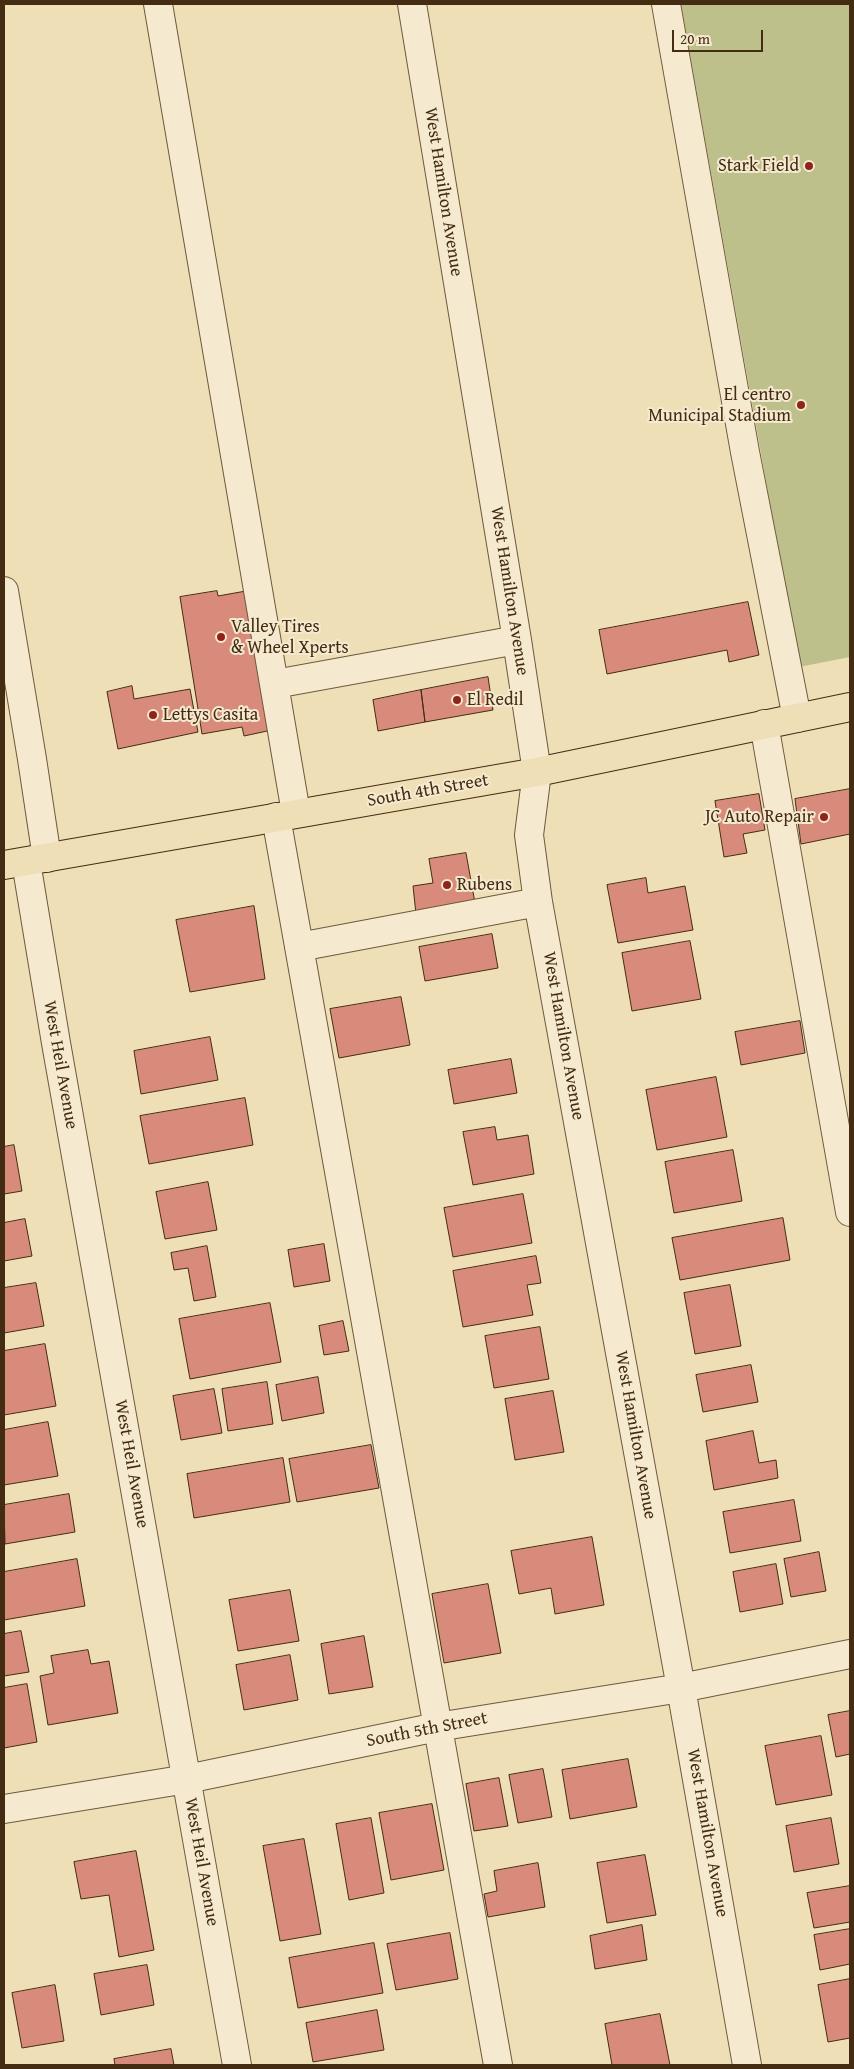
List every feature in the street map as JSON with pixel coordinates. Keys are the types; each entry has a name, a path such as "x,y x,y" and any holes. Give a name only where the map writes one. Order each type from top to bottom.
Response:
{"main road":[{"name":"South 4th Street","path":"26,862 537,772 850,707"}],"street":[{"path":"158,4 275,684 300,947 498,2065"},
{"name":"West Hamilton Avenue","path":"412,4 537,772 529,835 538,902 748,2065"},
{"path":"666,4 745,452 797,718"},
{"name":"West Heil Avenue","path":"4,591 32,759 26,862 56,1043 237,2065"},
{"path":"275,684 517,640"},
{"path":"764,724 850,1212"},
{"path":"300,947 538,902"},
{"name":"South 5th Street","path":"4,1809 187,1779 438,1727 681,1688 850,1654"}],"green space":[{"name":"El centro Municipal Stadium","path":"681,4 850,4 850,657 799,667"}],"building":[{"name":"Valley Tires & Wheel Xperts","path":"217,591 218,596 246,591 272,730 244,736 242,727 202,734 180,597"},
{"path":"748,602 759,655 729,662 727,650 607,674 599,630"},
{"name":"El Redil","path":"488,677 493,710 425,722 421,690"},
{"name":"Lettys Casita","path":"132,686 134,699 190,689 198,732 118,749 107,692"},
{"path":"421,690 425,722 378,731 373,700"},
{"name":"JC Auto Repair","path":"850,789 850,834 801,844 795,799"},
{"path":"759,794 765,830 743,834 747,853 724,857 715,801"},
{"name":"Rubens","path":"466,853 475,903 416,914 413,886 433,883 429,859"},
{"path":"646,878 648,893 685,886 693,930 618,943 607,885"},
{"path":"254,906 265,979 190,992 176,920"},
{"path":"492,934 498,968 425,981 419,947"},
{"path":"690,941 701,999 632,1011 622,953"},
{"path":"401,997 410,1045 339,1058 330,1009"},
{"path":"800,1021 805,1053 741,1065 735,1032"},
{"path":"210,1037 218,1080 141,1094 134,1051"},
{"path":"511,1059 517,1093 454,1104 448,1070"},
{"path":"716,1077 727,1137 657,1150 646,1090"},
{"path":"245,1098 253,1145 149,1164 140,1116"},
{"path":"495,1127 497,1140 528,1135 534,1174 473,1185 463,1132"},
{"path":"14,1145 22,1191 4,1194 4,1147"},
{"path":"733,1150 742,1201 674,1213 665,1162"},
{"path":"208,1182 217,1230 165,1239 156,1192"},
{"path":"523,1194 532,1243 453,1257 444,1208"},
{"path":"783,1218 790,1260 680,1280 672,1238"},
{"path":"25,1219 32,1256 4,1261 4,1223"},
{"path":"324,1244 330,1281 294,1287 288,1250"},
{"path":"207,1246 216,1297 194,1301 188,1268 174,1270 171,1253"},
{"path":"536,1256 541,1283 527,1285 533,1315 463,1327 453,1271"},
{"path":"36,1283 44,1326 4,1333 4,1288"},
{"path":"730,1285 741,1346 695,1354 684,1293"},
{"path":"270,1303 281,1362 190,1379 179,1319"},
{"path":"343,1321 349,1351 324,1355 319,1326"},
{"path":"540,1327 549,1379 494,1388 485,1336"},
{"path":"45,1344 56,1406 4,1415 4,1351"},
{"path":"751,1365 758,1402 703,1412 696,1375"},
{"path":"318,1377 324,1413 282,1421 276,1385"},
{"path":"267,1382 273,1424 228,1431 222,1389"},
{"path":"214,1389 222,1433 181,1440 173,1396"},
{"path":"553,1391 564,1452 515,1460 505,1399"},
{"path":"48,1422 58,1476 4,1485 4,1430"},
{"path":"753,1431 759,1463 776,1460 778,1478 714,1490 706,1441"},
{"path":"371,1445 379,1488 297,1502 289,1459"},
{"path":"283,1458 290,1502 194,1518 187,1474"},
{"path":"69,1494 75,1532 5,1544 4,1505"},
{"path":"794,1500 801,1541 730,1553 723,1512"},
{"path":"592,1537 604,1605 555,1614 551,1588 519,1594 511,1551"},
{"path":"819,1552 826,1591 791,1597 784,1559"},
{"path":"77,1559 85,1606 4,1620 4,1572"},
{"path":"776,1564 783,1604 740,1612 733,1572"},
{"path":"488,1584 501,1653 444,1663 432,1594"},
{"path":"290,1590 299,1641 238,1651 229,1600"},
{"path":"21,1631 29,1672 4,1676 4,1634"},
{"path":"364,1636 373,1687 329,1694 321,1644"},
{"path":"88,1650 91,1664 109,1661 118,1713 48,1725 40,1676 54,1673 51,1656"},
{"path":"290,1655 298,1700 244,1710 236,1665"},
{"path":"27,1684 37,1742 4,1748 4,1688"},
{"path":"850,1711 850,1754 836,1757 828,1715"},
{"path":"821,1736 832,1795 776,1805 765,1746"},
{"path":"628,1759 637,1807 570,1819 562,1770"},
{"path":"543,1769 552,1817 518,1823 509,1775"},
{"path":"499,1778 508,1826 474,1831 466,1784"},
{"path":"432,1804 444,1870 391,1880 379,1813"},
{"path":"371,1818 384,1893 349,1900 336,1824"},
{"path":"831,1818 839,1864 794,1872 786,1826"},
{"path":"304,1839 321,1934 280,1941 263,1846"},
{"path":"136,1851 154,1950 119,1957 109,1895 81,1899 74,1862"},
{"path":"645,1855 656,1915 607,1923 597,1863"},
{"path":"538,1863 545,1907 488,1917 484,1894 497,1891 494,1871"},
{"path":"850,1886 850,1922 814,1928 807,1893"},
{"path":"642,1925 647,1960 595,1969 590,1936"},
{"path":"850,1929 850,1964 820,1970 814,1935"},
{"path":"450,1933 458,1979 396,1990 387,1944"},
{"path":"374,1943 383,1993 298,2008 289,1958"},
{"path":"147,1965 154,2005 101,2015 94,1974"},
{"path":"850,1979 850,2038 828,2042 818,1985"},
{"path":"55,1985 64,2041 22,2048 12,1993"},
{"path":"377,2010 384,2050 313,2062 306,2023"},
{"path":"660,2014 670,2065 612,2065 605,2024"},
{"path":"171,2049 174,2065 115,2065 114,2059"}],"place":[{"name":"Stark Field","path":"809,166"},
{"name":"El centro Municipal Stadium","path":"801,405"},
{"name":"Valley Tires & Wheel Xperts","path":"221,637"},
{"name":"El Redil","path":"457,700"},
{"name":"Lettys Casita","path":"153,715"},
{"name":"JC Auto Repair","path":"824,817"},
{"name":"Rubens","path":"447,885"}]}
